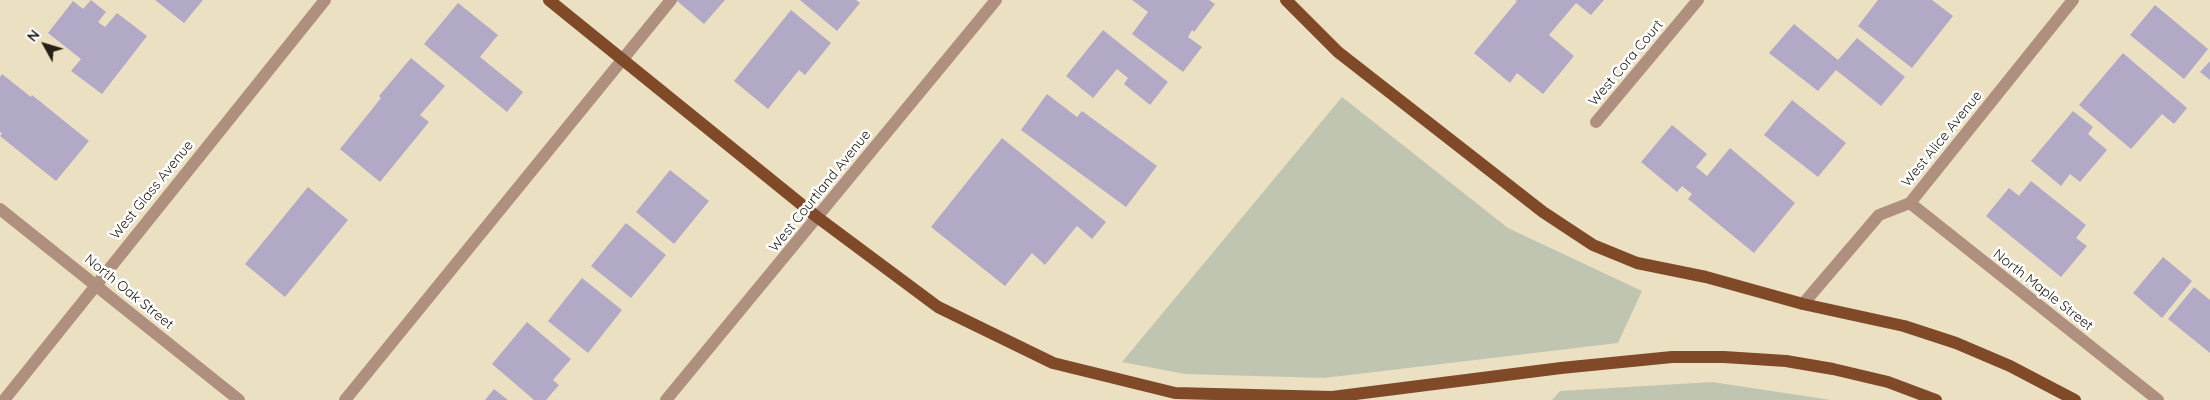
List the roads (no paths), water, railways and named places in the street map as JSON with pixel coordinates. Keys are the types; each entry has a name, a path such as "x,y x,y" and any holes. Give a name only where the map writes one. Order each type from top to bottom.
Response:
{"main road":[{"path":"550,0 817,217 938,307 1053,363 1175,393 1332,397 1561,368 1672,357 1724,357 1786,361 1833,369 1888,382 1936,400"},
{"path":"1286,0 1338,52 1543,212 1593,244 1637,263 1706,278 1803,304 1904,326 1956,343 2010,366 2075,400"}],"street":[{"name":"West Glass Avenue","path":"4,400 325,0"},
{"path":"345,400 672,0"},
{"name":"West Courtland Avenue","path":"666,400 996,0"},
{"name":"West Cora Court","path":"1596,122 1698,0"},
{"name":"West Alice Avenue","path":"1803,304 1880,214 1910,202 2073,0"},
{"name":"North Maple Street","path":"1910,202 2158,400"},
{"name":"North Oak Street","path":"0,209 239,400"}]}
